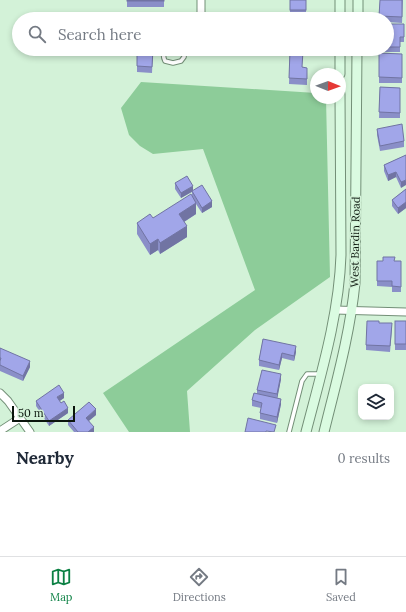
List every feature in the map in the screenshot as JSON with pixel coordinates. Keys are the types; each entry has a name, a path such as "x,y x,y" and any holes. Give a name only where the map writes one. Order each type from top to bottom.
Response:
{"main road":[{"path":"340,0 340,12"},
{"path":"358,0 358,12"},
{"path":"340,56 340,68"},
{"name":"West Bardin Road","path":"324,432 346,346 355,283 357,56"},
{"path":"340,62 357,62"},
{"name":"West Bardin Road","path":"306,432 331,333 340,282 340,104"}],"street":[{"path":"201,0 201,12"},
{"path":"335,310 406,312"},
{"path":"0,393 8,401 30,432"},
{"path":"0,431 20,418"}],"lane":[{"path":"164,56 165,61 173,63 181,61 184,56"},
{"path":"289,432 302,381 307,374 320,374"}],"green space":[{"path":"141,82 310,93 310,104 326,104 330,277 255,330 187,391 190,432 129,432 103,393 255,290 203,149 153,154 140,146 129,135 121,108"}],"building":[{"path":"164,0 164,1 127,1"},
{"path":"290,0 306,0 306,10 290,10"},
{"path":"380,0 402,0 402,17 394,17 394,12 379,12"},
{"path":"394,24 404,24 404,37 400,37 400,47 394,47"},
{"path":"394,54 402,54 402,78 379,77 379,56 394,56"},
{"path":"137,56 153,56 152,67 137,66"},
{"path":"290,56 303,56 302,67 307,68 307,79 289,78"},
{"path":"380,87 400,88 400,113 379,112"},
{"path":"402,124 404,141 380,146 377,129"},
{"path":"406,155 406,180 401,182 396,172 388,175 384,165"},
{"path":"187,176 193,186 181,193 175,183"},
{"path":"202,185 212,201 202,208 192,191"},
{"path":"406,189 406,202 398,208 392,200"},
{"path":"191,194 196,203 179,214 187,226 160,243 158,239 150,244 137,223 150,214 153,218"},
{"path":"383,257 395,257 394,261 401,261 401,287 392,286 392,281 377,281 377,261 383,261"},
{"path":"367,321 392,323 390,346 366,345"},
{"path":"395,321 406,321 406,344 395,344"},
{"path":"263,339 296,346 294,356 282,353 279,365 259,360"},
{"path":"0,348 30,361 23,376 0,365"},
{"path":"262,370 281,374 277,394 257,390"},
{"path":"59,385 64,393 57,397 61,403 64,401 68,408 49,421 36,401"},
{"path":"254,393 281,399 277,417 260,413 262,403 252,400"},
{"path":"89,402 96,409 86,418 94,427 88,432 78,432 68,420"},
{"path":"248,418 276,425 274,432 245,432"}]}
